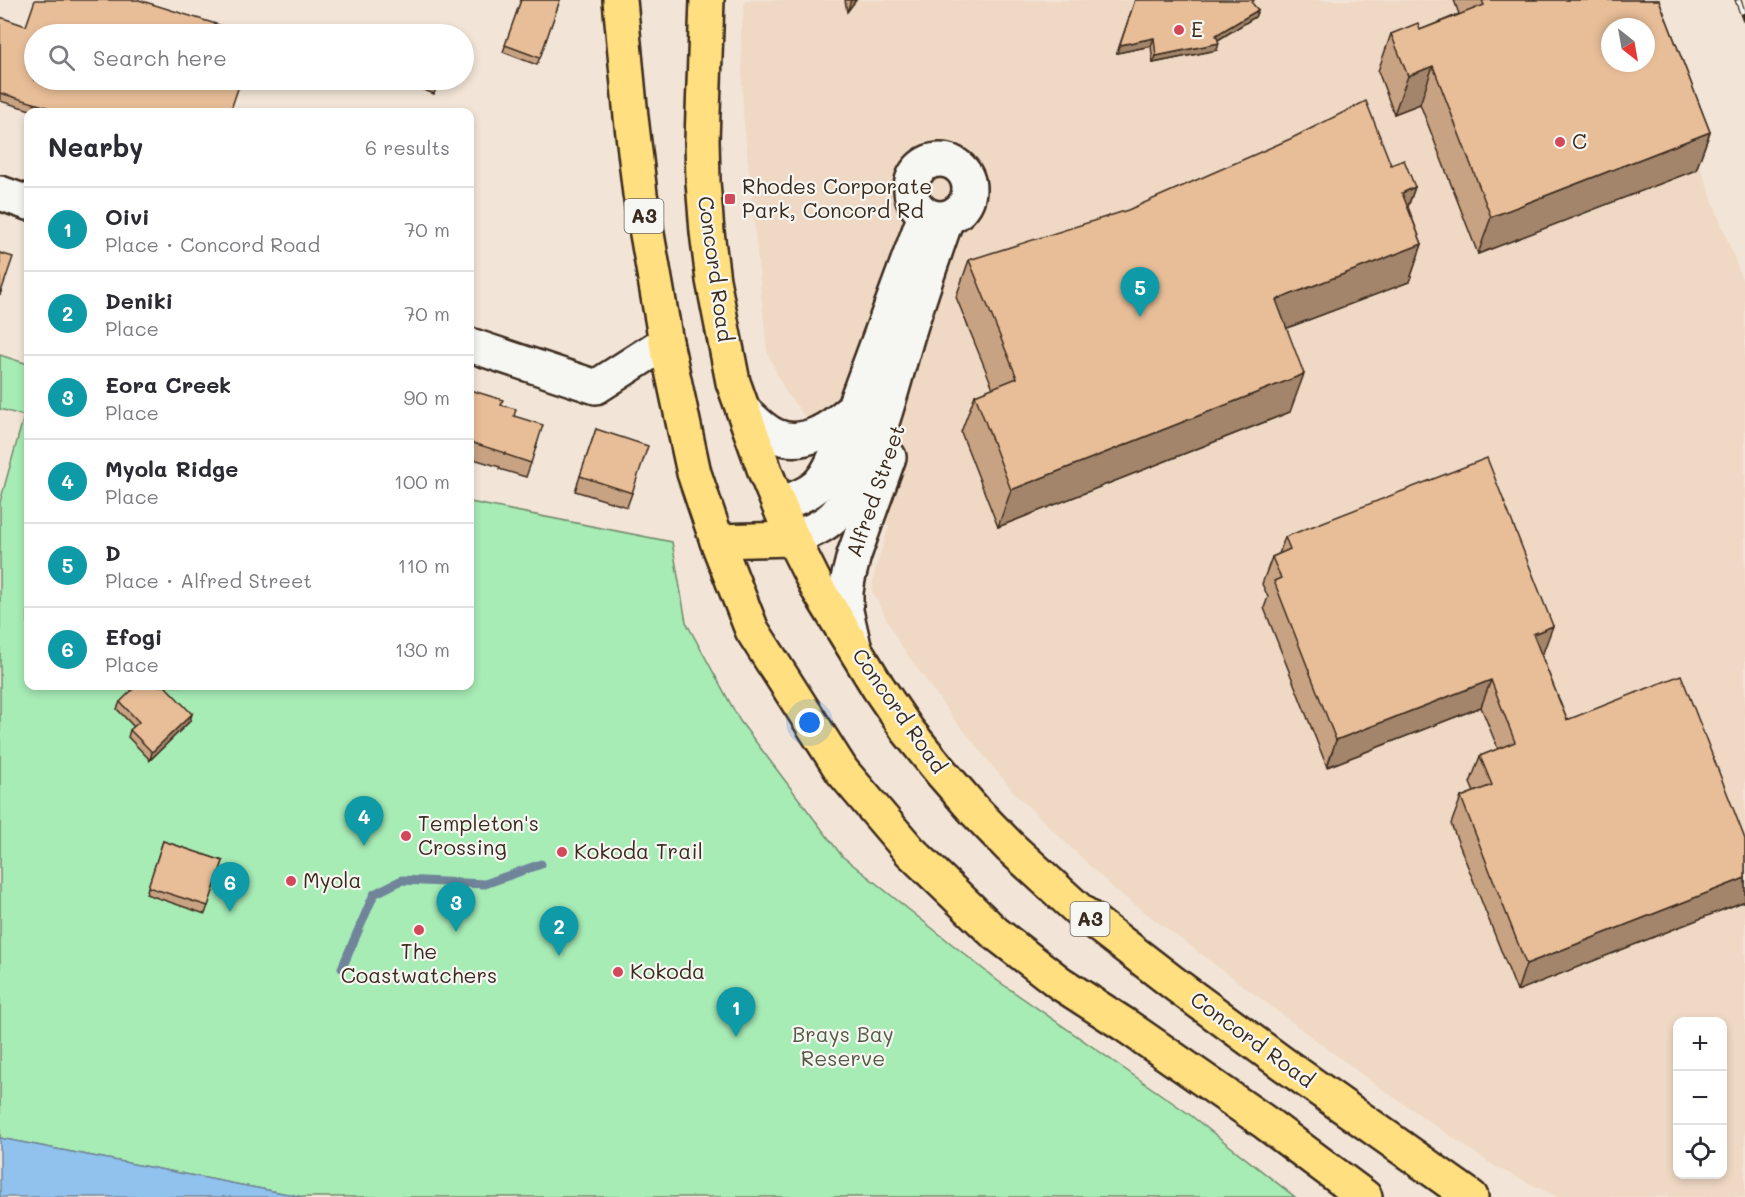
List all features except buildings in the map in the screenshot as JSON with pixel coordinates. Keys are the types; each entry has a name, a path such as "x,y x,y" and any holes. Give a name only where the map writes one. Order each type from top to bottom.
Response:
{"highway":[{"path":"621,0 629,89"},
{"name":"A3","path":"637,0 629,89 631,117 640,194 666,342 694,473 717,541 752,630 842,771 910,851 994,932 1052,977 1257,1117 1365,1197"},
{"name":"Concord Road","path":"707,0 702,140 707,232 713,280 733,382 793,539 818,589 856,652 908,730 941,772 1010,847 1080,911 1166,978 1282,1063 1471,1197"},
{"path":"717,541 779,505"},
{"path":"717,541 793,539"}],"street":[{"path":"0,193 24,201"},
{"name":"Alfred Street","path":"779,505 811,491 821,481 831,464 936,216 910,328 879,431 862,472 850,495 836,514 826,522 793,539"},
{"name":"Alfred Street","path":"856,652 846,611 846,592 854,555 901,422 910,328"},
{"path":"474,346 596,387 666,342"},
{"path":"743,410 760,426 785,439 809,437 823,432 852,410"}],"shaded area":[{"path":"745,0 1635,0 1618,18 1601,18 1601,72 1651,72 1690,139 1745,287 1745,1197 1557,1197 1494,1166 1372,1082 1115,890 1017,796 950,714 899,643 872,591 875,569 889,527 785,391 767,352 743,112 741,31"}],"green space":[{"path":"0,355 24,363 24,416 0,409"},
{"name":"Brays Bay Reserve","path":"24,416 24,690 474,690 474,503 672,542 686,622 740,721 842,856 998,981 1189,1114 1295,1197 303,1197 0,1138 0,502"}],"water":[{"path":"0,1138 303,1197 0,1197"}],"waterway":[{"path":"342,968 374,894 402,880 485,884 541,864"}],"railway":[{"path":"1738,0 1745,19"}],"place":[{"name":"E","path":"1179,30"},
{"name":"C","path":"1560,142"},
{"name":"Rhodes Corporate Park, Concord Rd","path":"730,199"},
{"name":"D","path":"1140,317"},
{"name":"Templeton's Crossing","path":"406,836"},
{"name":"Myola Ridge","path":"364,846"},
{"name":"Kokoda Trail","path":"562,852"},
{"name":"Myola","path":"291,881"},
{"name":"Efogi","path":"230,912"},
{"name":"The Coastwatchers","path":"419,930"},
{"name":"Eora Creek","path":"456,932"},
{"name":"Deniki","path":"559,956"},
{"name":"Kokoda","path":"618,972"},
{"name":"Oivi","path":"736,1037"}]}
